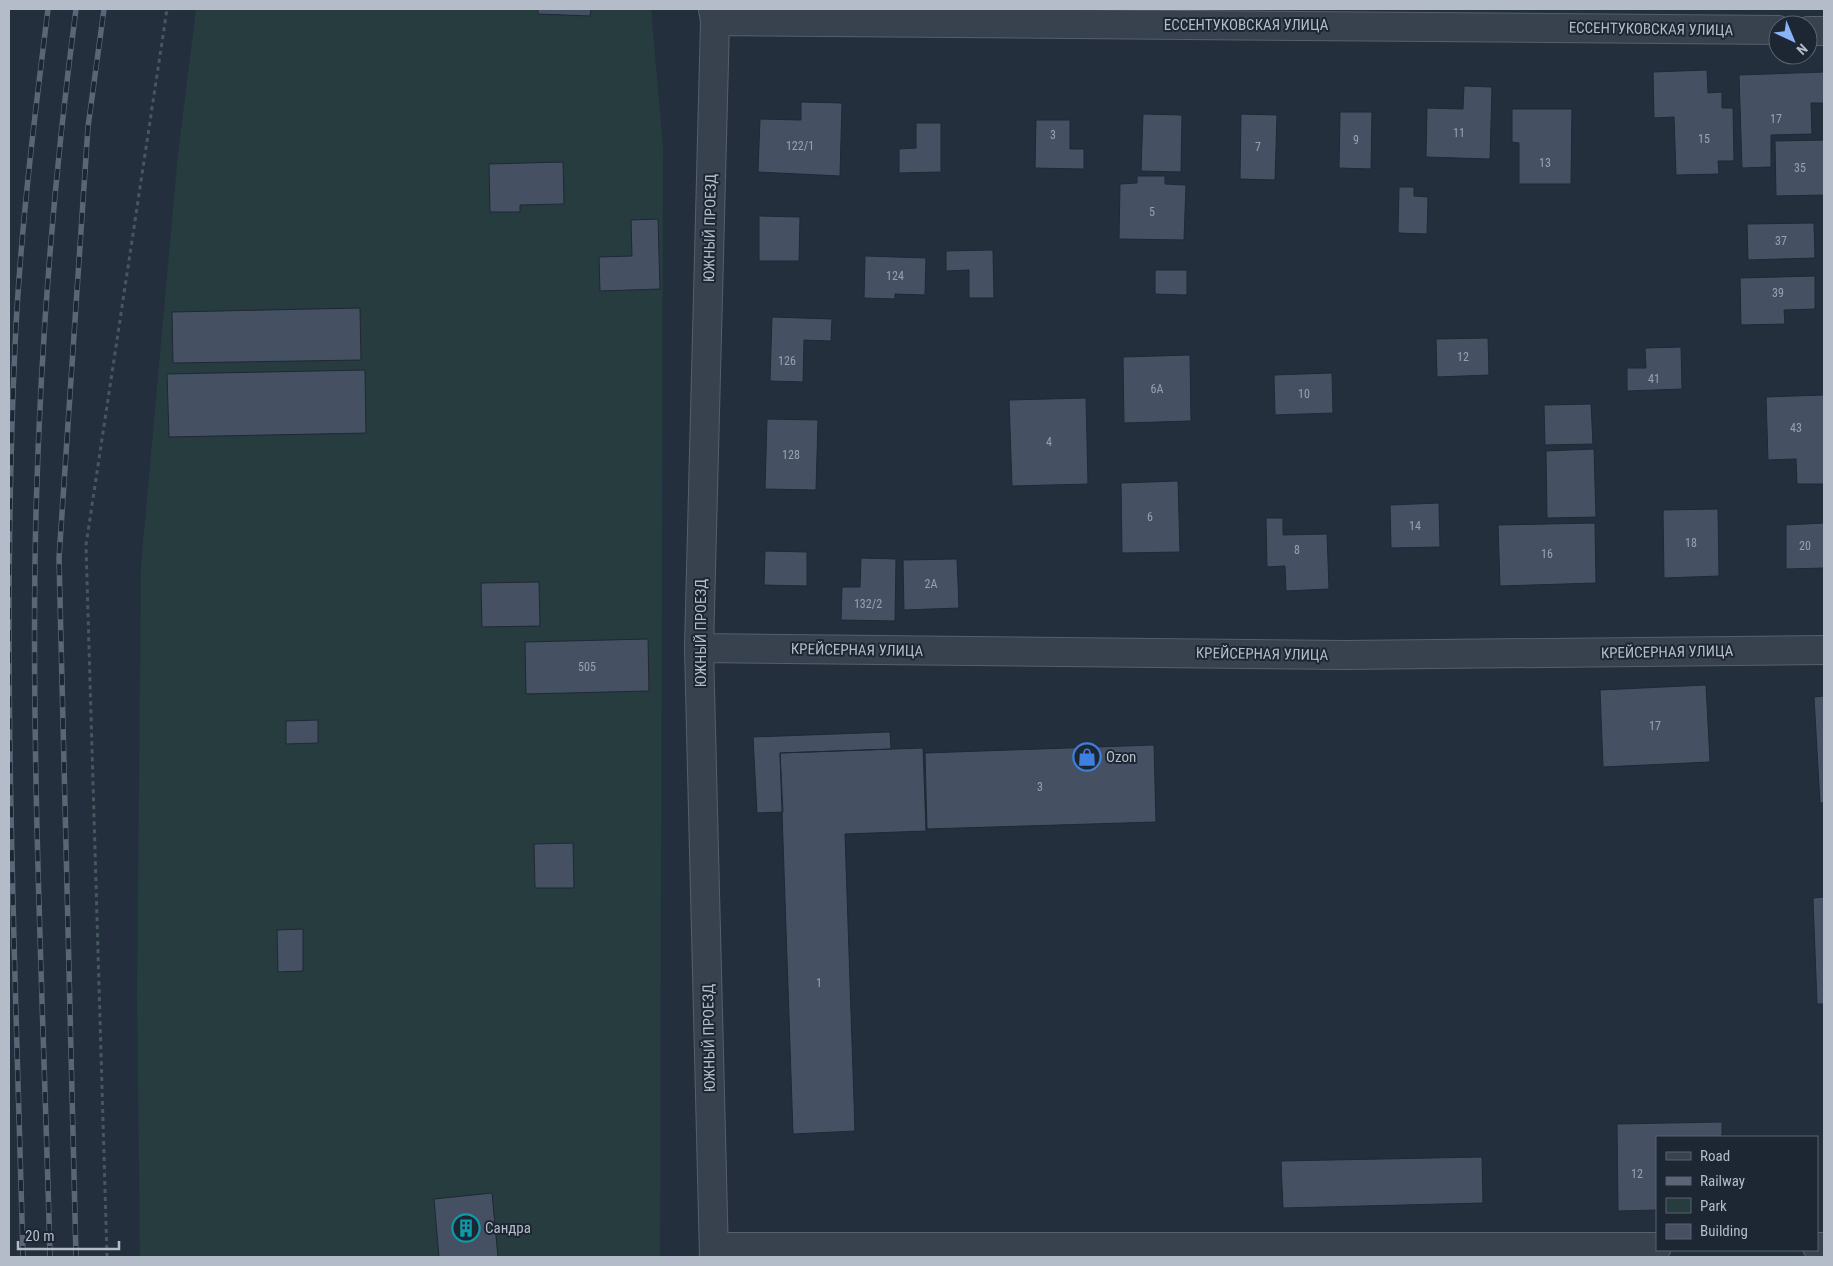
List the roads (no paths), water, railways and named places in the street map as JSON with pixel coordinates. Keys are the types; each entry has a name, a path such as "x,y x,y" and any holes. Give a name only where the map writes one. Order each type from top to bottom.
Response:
{"street":[{"name":"ЕССЕНТУКОВСКАЯ УЛИЦА","path":"714,15 1516,18 1768,30"},
{"name":"ЮЖНЫЙ ПРОЕЗД","path":"714,15 699,648 714,1252"},
{"name":"КРЕЙСЕРНАЯ УЛИЦА","path":"699,648 1345,655 1824,650"},
{"path":"714,1252 1656,1247"}],"railway":[{"path":"23,1257 13,916 9,688 11,460 20,262 48,9"},
{"path":"50,1257 35,734 35,560 39,422 53,215 76,9"},
{"path":"76,1257 59,558 88,127 104,9"}],"place":[{"name":"Ozon","path":"1087,757"},
{"name":"Сандра","path":"466,1228"}]}
